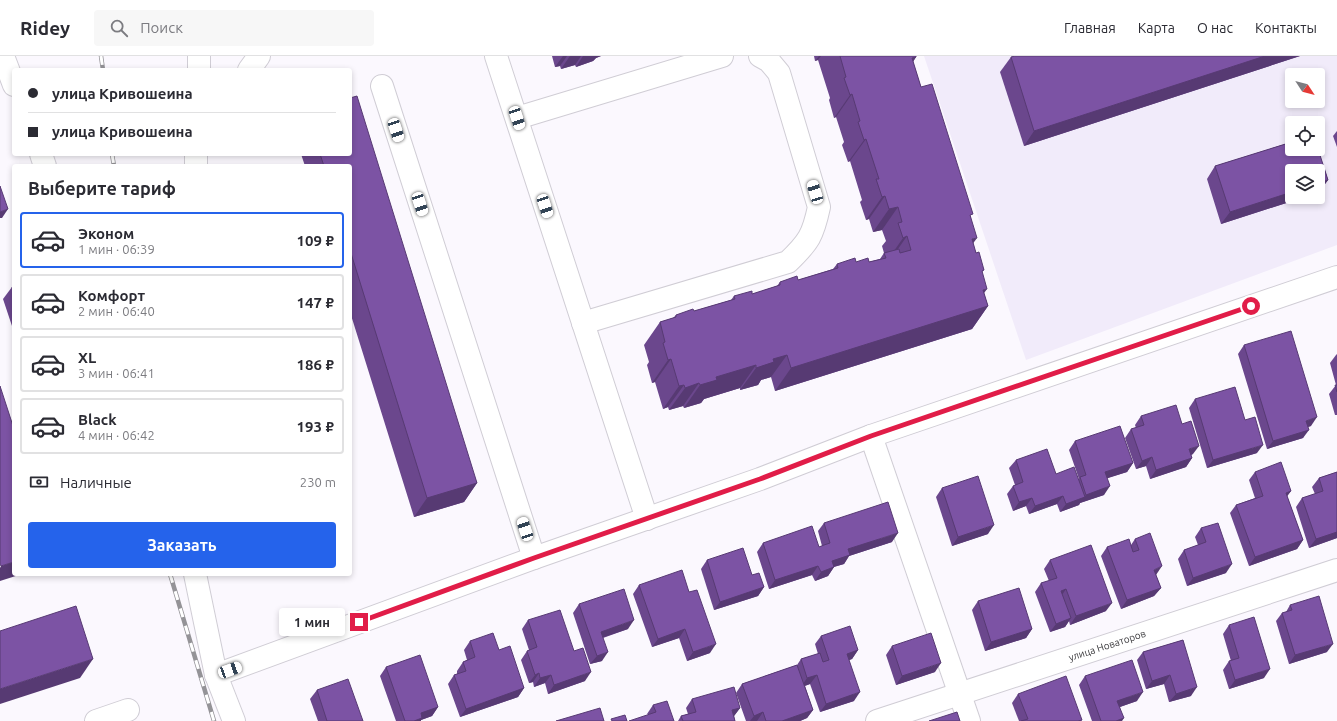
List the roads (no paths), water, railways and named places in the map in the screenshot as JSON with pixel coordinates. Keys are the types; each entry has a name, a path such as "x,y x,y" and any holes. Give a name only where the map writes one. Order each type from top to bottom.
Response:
{"street":[{"path":"3,56 12,80"},
{"path":"199,56 199,68"},
{"path":"251,68 260,56"},
{"path":"496,56 647,519"},
{"path":"517,118 722,56"},
{"path":"583,323 788,262 804,247 815,228 819,207 779,73 769,60 760,56"},
{"path":"382,86 534,558"},
{"path":"216,675 534,558 760,479 871,436 1337,277"},
{"path":"871,436 969,721"},
{"name":"улица Новаторов","path":"877,721 1337,570"},
{"path":"196,576 216,675 234,721"},
{"path":"96,721 128,710"}],"railway":[{"path":"101,56 103,68"},
{"path":"112,156 114,164"},
{"path":"171,576 214,721"}]}
